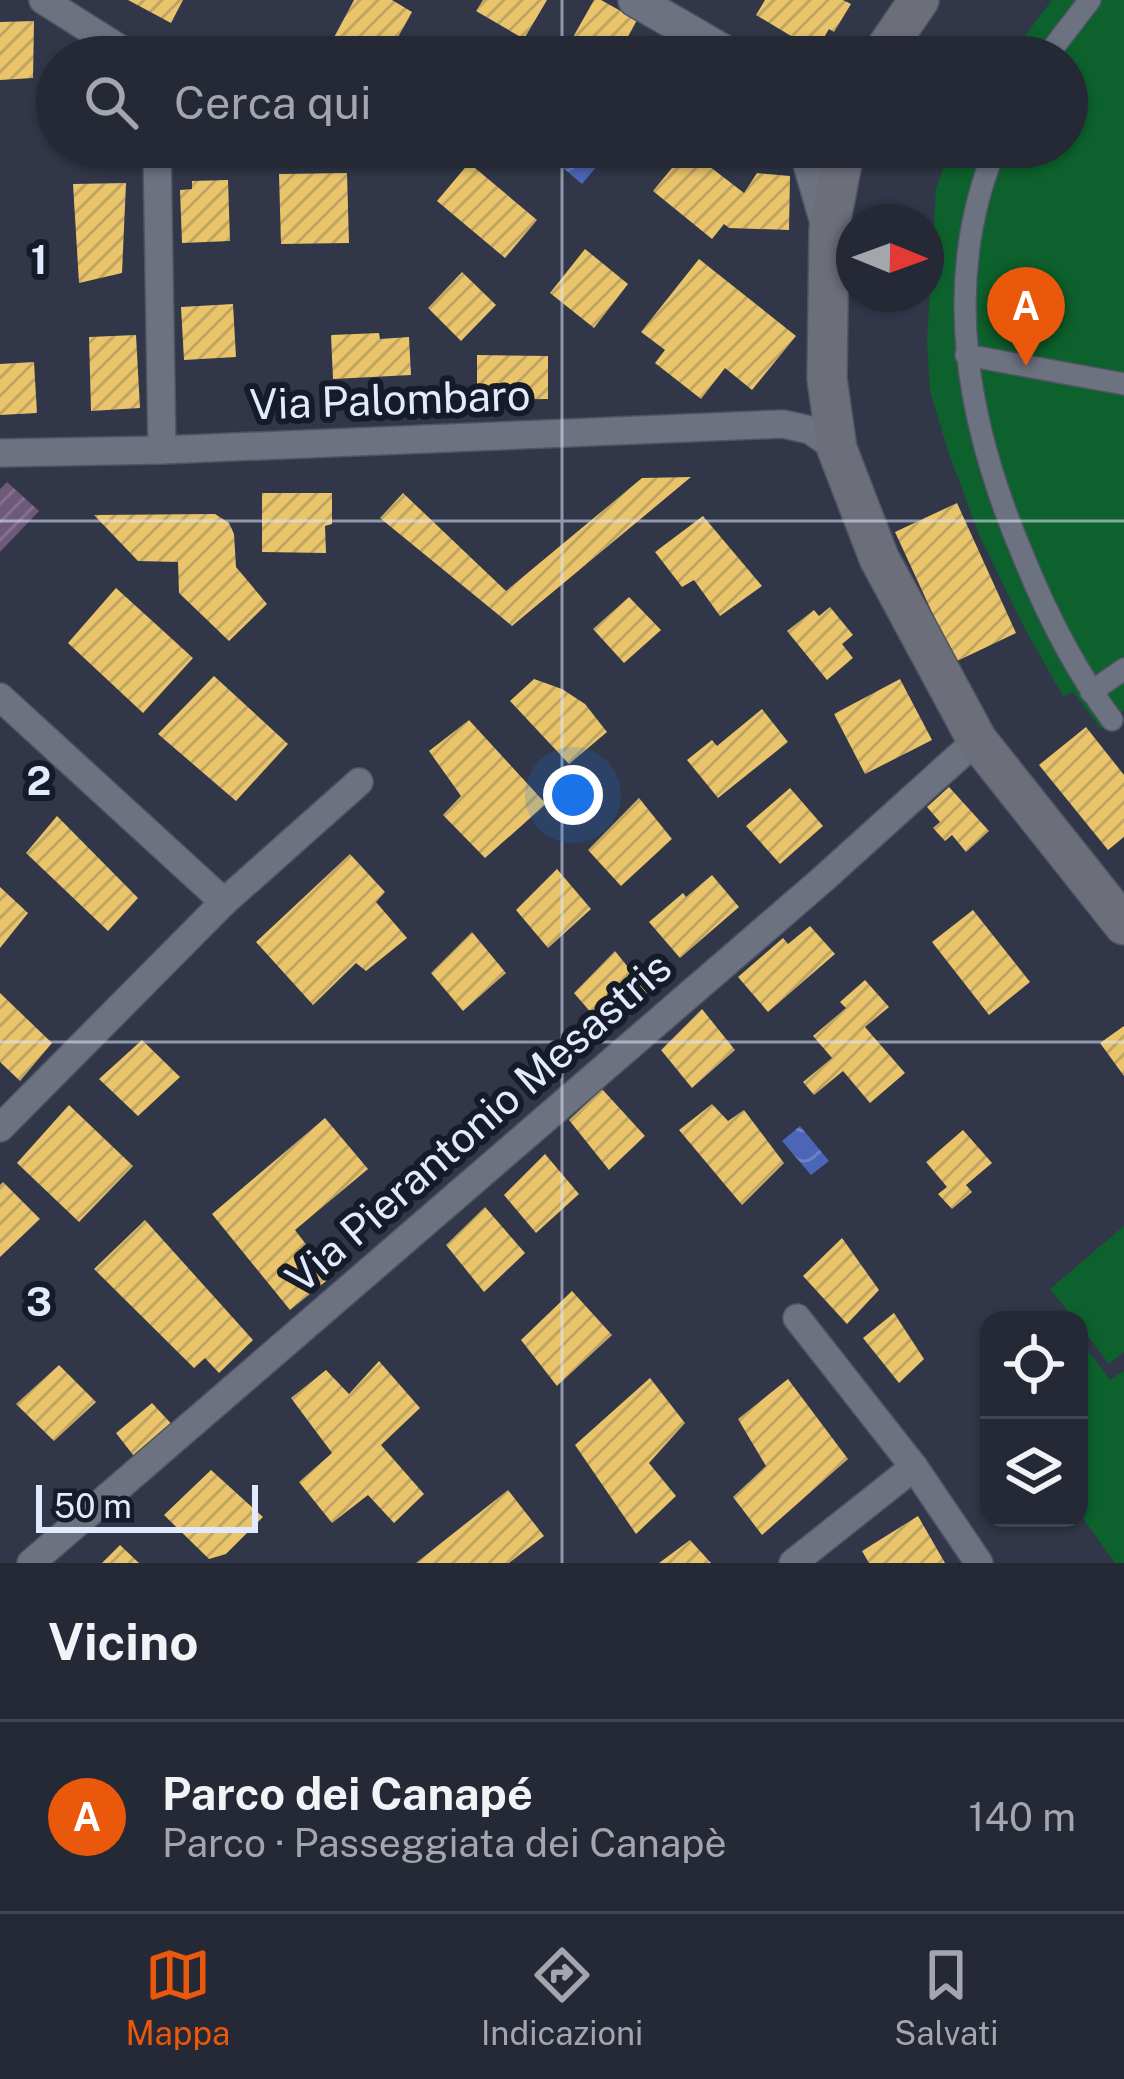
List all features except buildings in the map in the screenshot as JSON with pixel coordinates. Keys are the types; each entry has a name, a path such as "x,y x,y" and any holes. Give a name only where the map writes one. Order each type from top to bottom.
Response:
{"main road":[{"path":"891,36 908,3"},
{"path":"840,168 830,230 827,379 837,449 879,558 977,740 1124,925"}],"street":[{"path":"43,0 100,36"},
{"path":"635,0 697,36"},
{"path":"1062,36 1090,0"},
{"path":"157,168 161,450"},
{"path":"811,168 830,230"},
{"path":"988,168 969,238 965,300 966,355 976,418 1007,518 1041,599 1091,692 1112,720"},
{"path":"966,355 1124,384"},
{"path":"783,424 811,403 827,379"},
{"name":"Via Palombaro","path":"0,453 783,424 810,430 837,449"},
{"path":"1091,692 1124,669"},
{"path":"0,697 224,902"},
{"name":"Via Pierantonio Mesastris","path":"31,1563 805,896 977,740"},
{"path":"5,1114 224,902 359,782"},
{"path":"797,1318 914,1467 980,1563"},
{"path":"793,1563 914,1467"}],"green space":[{"path":"1052,0 1124,0 1124,710 1101,729 1073,692 1063,696 980,537 930,391 927,341 929,312 944,312 944,204 935,204 943,168 1088,168 1088,36 1025,36"},
{"path":"1124,1226 1124,1352 1109,1364 1088,1337 1088,1311 1068,1311 1050,1289"},
{"path":"1088,1351 1110,1380 1124,1371 1124,1563 1115,1563 1088,1525"}],"water":[{"path":"563,168 595,168 582,184"},
{"path":"800,1126 829,1161 811,1175 782,1141"}],"place":[{"name":"Parco dei Canapé","path":"1026,366"}]}
